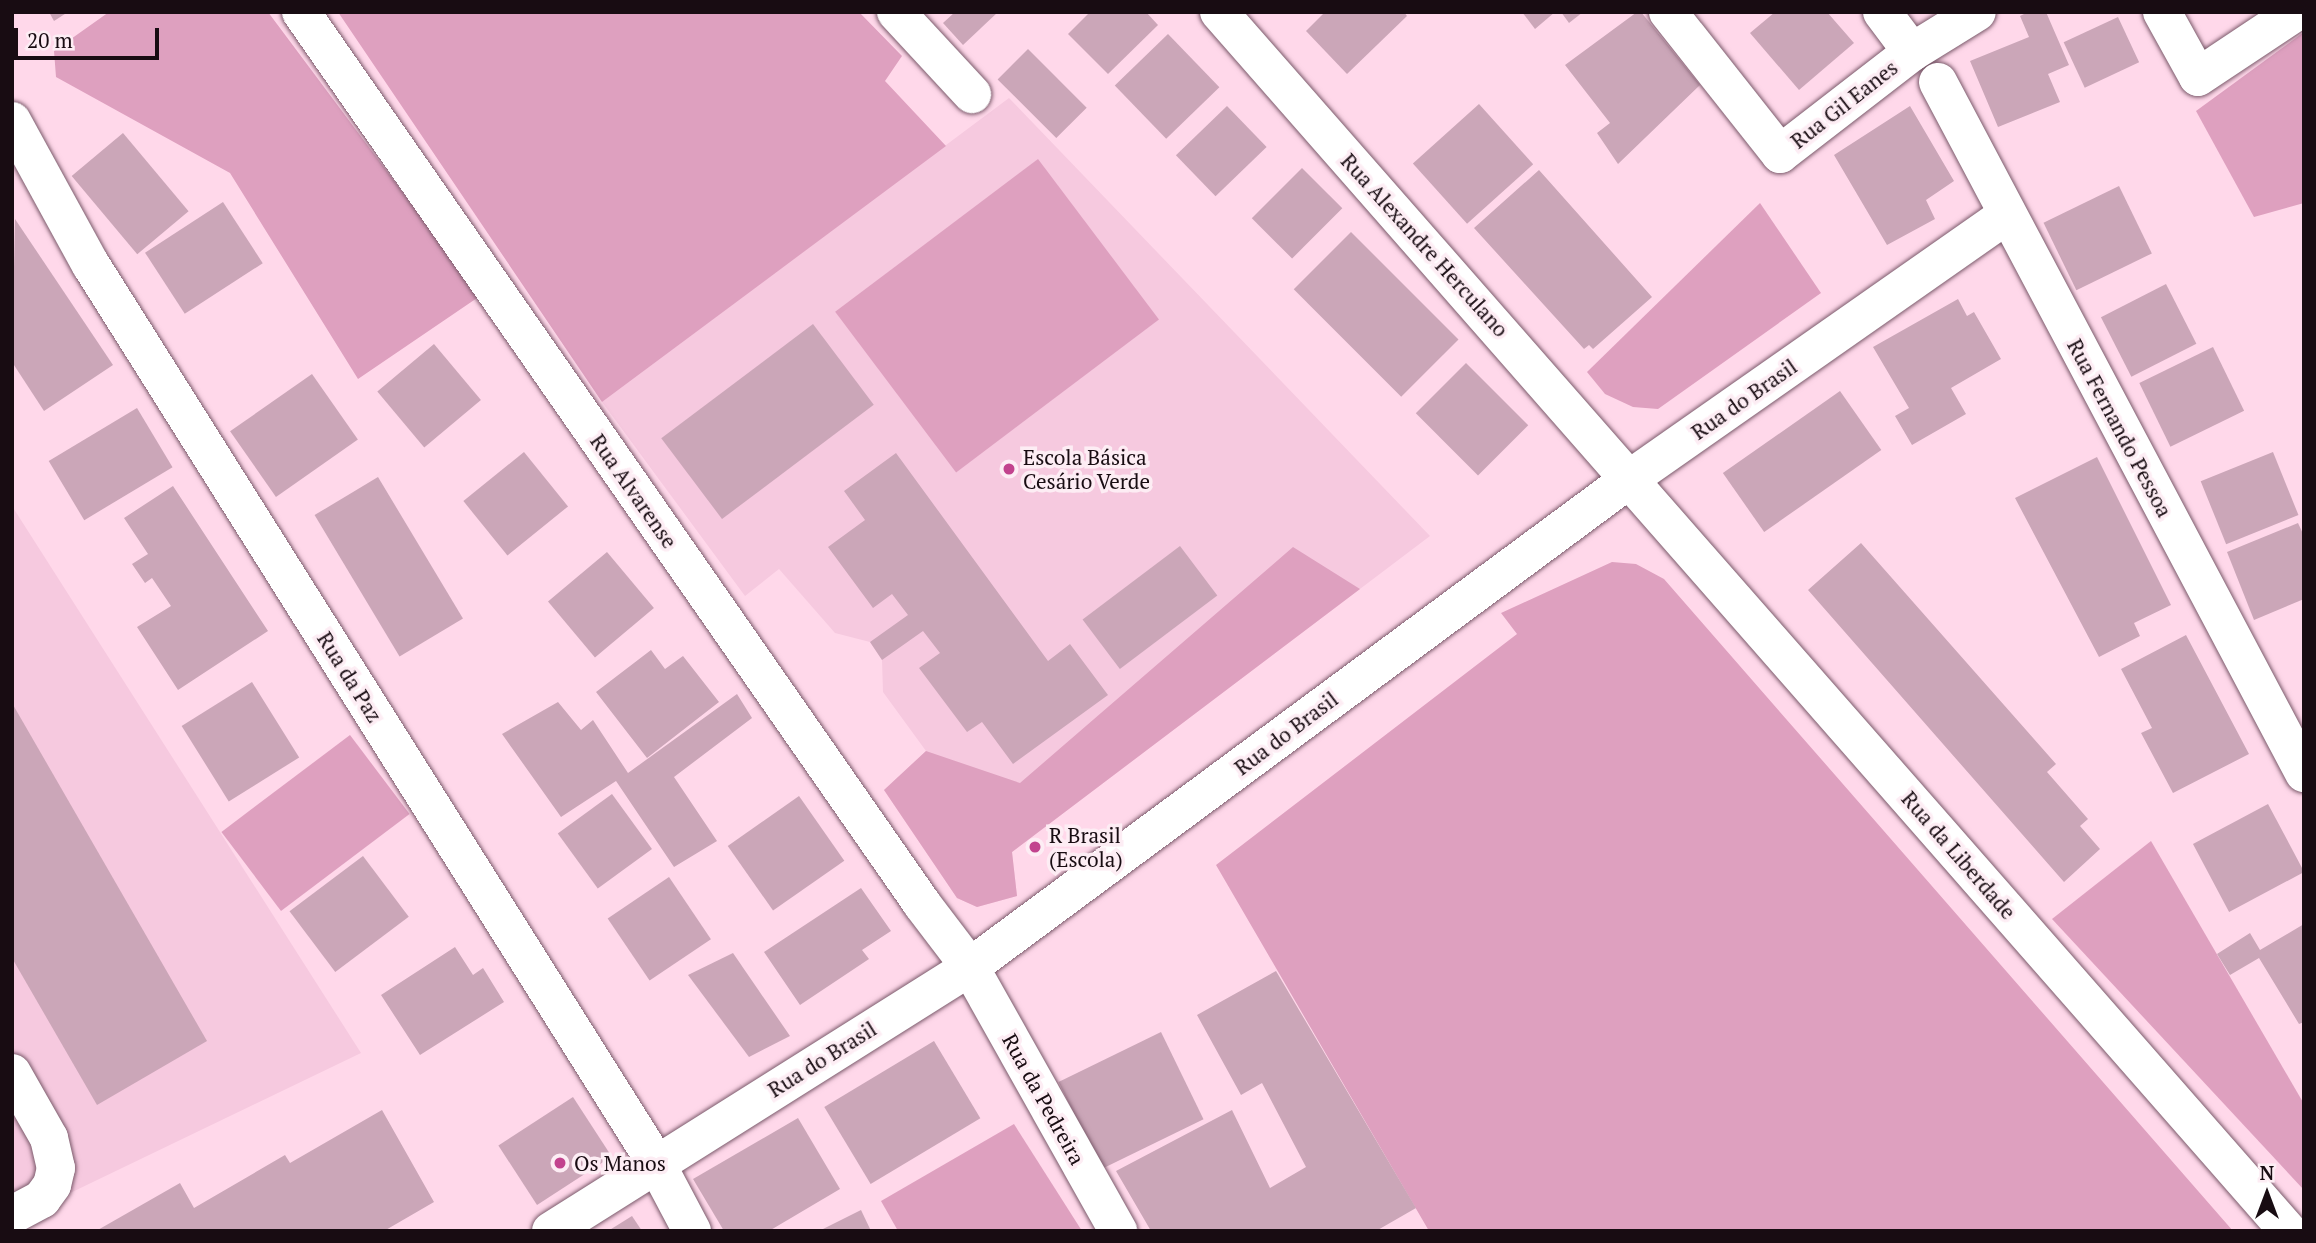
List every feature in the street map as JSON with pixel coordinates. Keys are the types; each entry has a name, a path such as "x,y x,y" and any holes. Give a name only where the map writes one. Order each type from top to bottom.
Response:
{"street":[{"name":"Rua Alvarense","path":"301,12 914,893 970,967"},
{"path":"896,12 972,94"},
{"name":"Rua Alexandre Herculano","path":"1219,12 1631,478"},
{"name":"Rua Gil Eanes","path":"1668,12 1780,154 1912,52 1882,12"},
{"path":"1912,52 1977,12"},
{"path":"2162,12 2198,77 2296,12"},
{"name":"Rua Fernando Pessoa","path":"1938,82 2304,773"},
{"name":"Rua da Paz","path":"12,121 91,265 656,1163 692,1231"},
{"name":"Rua do Brasil","path":"551,1231 970,967 1631,478 2007,215"},
{"name":"Rua da Liberdade","path":"1631,478 2288,1231"},
{"name":"Rua da Pedreira","path":"970,967 1118,1231"},
{"path":"12,1073 54,1152 52,1185 27,1219"}],"shaded area":[{"path":"109,12 268,12 480,296 358,379 230,173 56,77 54,51"},
{"path":"338,12 859,12 902,56 885,81 946,146 602,402"},
{"path":"2304,32 2304,203 2254,217 2196,111"},
{"name":"Escola Básica Cesário Verde","path":"1009,98 1430,536 1012,852 1017,896 977,907 957,898 884,790 926,751 883,692 882,660 870,642 835,633 779,569 745,596 602,402"},
{"path":"1038,159 1159,320 956,472 835,312"},
{"path":"1760,203 1821,293 1658,409 1633,407 1605,394 1587,372"},
{"path":"12,506 361,1053 12,1221"},
{"path":"1293,547 1360,589 1012,852 1017,896 977,907 957,898 884,790 926,751 1020,783"},
{"path":"1612,562 1636,564 1664,579 2233,1231 1429,1231 1216,865 1517,634 1501,613"},
{"path":"350,735 410,814 281,911 221,832"},
{"path":"2151,841 2304,1104 2304,1190 2052,919"},
{"path":"1014,1124 1082,1231 898,1231 881,1201"}],"building":[{"path":"49,12 68,12 54,21"},
{"path":"955,12 998,12 963,45 943,23"},
{"path":"1090,12 1146,12 1158,25 1108,74 1068,34"},
{"path":"1325,12 1404,12 1407,16 1347,74 1306,31"},
{"path":"1522,12 1555,12 1535,29"},
{"path":"1561,12 1583,12 1569,23"},
{"path":"1637,12 1641,12 1700,85 1618,164 1597,133 1610,123 1565,65"},
{"path":"1775,12 1827,12 1854,43 1799,90 1750,33"},
{"path":"2028,12 2046,12 2069,65 2048,74 2060,102 1998,127 1970,61 2029,37 2020,16"},
{"path":"2118,17 2139,62 2085,88 2064,42"},
{"path":"1168,34 1219,87 1166,139 1115,85"},
{"path":"1028,49 1087,108 1056,138 998,79"},
{"path":"1479,104 1533,164 1467,224 1413,164"},
{"path":"1227,106 1267,147 1216,196 1176,155"},
{"path":"1910,106 1954,181 1926,200 1935,219 1887,245 1834,155"},
{"path":"123,133 189,211 137,254 72,176"},
{"path":"1302,168 1342,208 1292,259 1252,218"},
{"path":"1539,170 1652,297 1593,349 1589,345 1584,349 1474,228"},
{"path":"2119,186 2152,253 2076,290 2044,223"},
{"path":"223,202 263,263 185,314 145,253"},
{"path":"15,219 113,365 44,411 12,362"},
{"path":"1351,232 1458,339 1401,397 1294,289"},
{"path":"2166,284 2196,344 2131,377 2101,317"},
{"path":"1958,299 1967,316 1974,312 2001,359 1951,388 1966,414 1912,445 1895,416 1909,408 1873,347"},
{"path":"813,324 874,405 722,519 661,438"},
{"path":"434,344 481,400 424,447 377,392"},
{"path":"2213,347 2244,411 2170,447 2139,383"},
{"path":"1466,363 1528,425 1478,475 1416,413"},
{"path":"312,374 358,440 276,497 230,431"},
{"path":"1840,391 1881,450 1764,532 1723,473"},
{"path":"137,408 173,467 84,520 49,461"},
{"path":"524,452 568,506 507,555 463,501"},
{"path":"2273,452 2298,515 2226,544 2201,481"},
{"path":"896,453 1048,661 1070,644 1108,695 1013,764 982,722 967,732 919,668 940,653 923,631 882,660 870,642 908,615 892,594 873,608 828,547 865,520 844,491"},
{"path":"2097,457 2171,605 2134,623 2140,636 2099,657 2015,498"},
{"path":"378,477 463,618 400,657 315,515"},
{"path":"173,486 268,631 178,690 137,627 171,606 152,578 145,583 132,564 148,554 124,518"},
{"path":"2298,523 2304,536 2304,599 2254,620 2227,552"},
{"path":"1861,543 2056,764 2047,772 2088,819 2080,826 2100,849 2064,882 1808,590"},
{"path":"1180,546 1217,596 1120,669 1083,619"},
{"path":"607,552 654,608 595,657 548,601"},
{"path":"2186,635 2249,754 2173,793 2141,733 2152,728 2121,669"},
{"path":"651,650 665,669 683,656 719,702 647,758 596,692"},
{"path":"252,682 299,757 229,801 182,726"},
{"path":"737,694 752,718 674,777 717,841 674,867 616,781 561,817 502,734 558,702 581,730 593,720 628,773"},
{"path":"12,703 207,1041 97,1105 12,958"},
{"path":"612,794 652,849 598,888 558,833"},
{"path":"799,796 844,861 773,911 728,846"},
{"path":"2268,804 2304,872 2229,912 2193,844"},
{"path":"363,856 409,917 335,972 290,911"},
{"path":"669,877 711,939 650,981 608,918"},
{"path":"861,888 891,931 862,950 869,959 800,1005 764,952"},
{"path":"2304,924 2304,1022 2299,1024 2259,958 2230,975 2217,954 2250,933 2260,950"},
{"path":"455,947 473,975 483,968 504,1002 420,1055 381,995"},
{"path":"733,953 790,1036 749,1057 688,975"},
{"path":"1276,971 1416,1208 1376,1231 1151,1231 1116,1171 1232,1110 1270,1188 1306,1167 1262,1083 1241,1095 1197,1015"},
{"path":"1161,1032 1204,1119 1101,1169 1059,1082"},
{"path":"934,1041 980,1118 871,1184 824,1107"},
{"path":"573,1097 612,1157 537,1205 498,1145"},
{"path":"382,1110 434,1202 384,1231 96,1231 180,1183 194,1208 285,1155 290,1163"},
{"path":"798,1118 840,1189 769,1231 724,1231 693,1179"},
{"path":"861,1210 871,1231 819,1231"},
{"path":"632,1216 642,1231 608,1231"}],"place":[{"name":"Escola Básica Cesário Verde","path":"1009,469"},
{"name":"R Brasil (Escola)","path":"1035,847"},
{"name":"Os Manos","path":"560,1163"}]}
